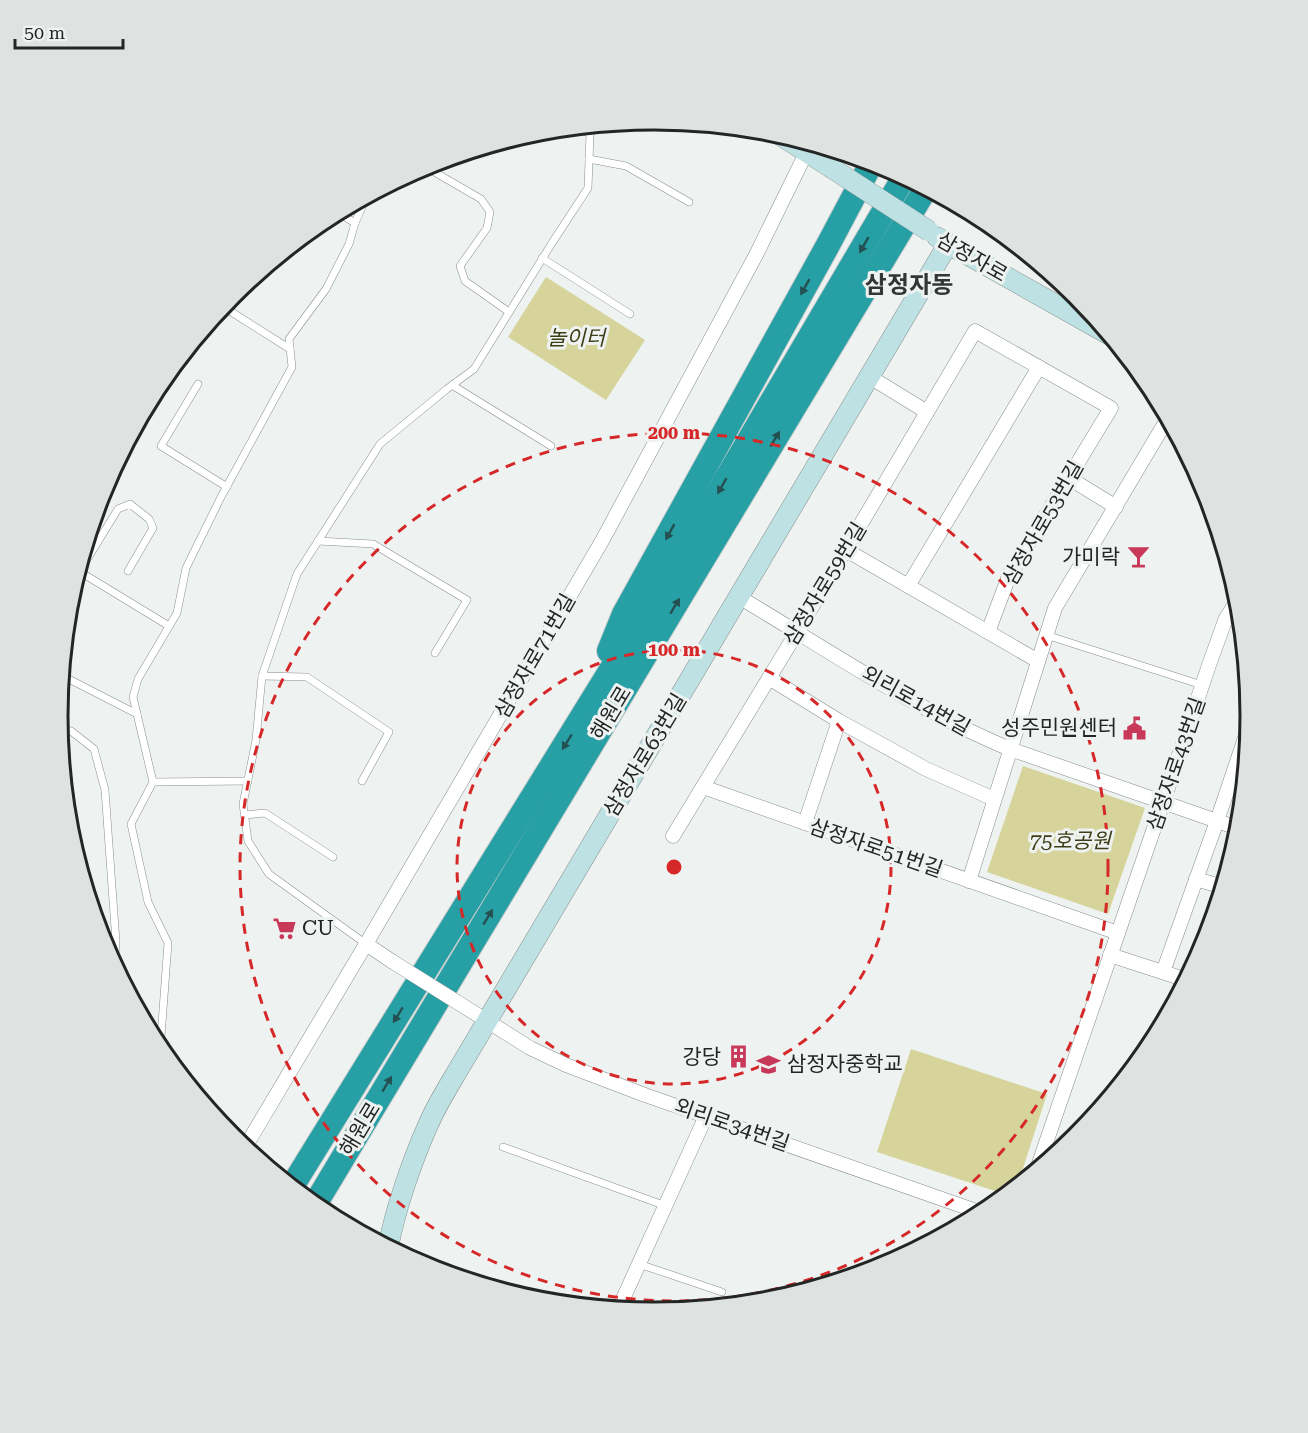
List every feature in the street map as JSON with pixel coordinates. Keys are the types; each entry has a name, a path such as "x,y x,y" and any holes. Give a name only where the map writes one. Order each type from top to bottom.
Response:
{"highway":[{"path":"585,713 624,614 867,171"},
{"name":"해원로","path":"295,1181 672,571 900,184"},
{"name":"해원로","path":"319,1198 922,195"}],"street":[{"name":"삼정자로71번길","path":"249,1140 603,541 756,255 806,150"},
{"name":"삼정자로","path":"814,152 830,166 948,244 1088,323"},
{"name":"삼정자로63번길","path":"389,1240 406,1184 428,1124 948,244"},
{"name":"삼정자로53번길","path":"975,331 1111,408 1009,576 988,632"},
{"name":"삼정자로59번길","path":"673,836 975,331"},
{"path":"908,586 1039,367"},
{"path":"870,377 927,412"},
{"name":"삼정자로51번길","path":"703,787 969,880 1055,608 1163,426"},
{"path":"1069,478 1116,507"},
{"path":"846,550 1038,661"},
{"name":"외리로14번길","path":"739,597 925,709 975,735 1230,825"},
{"name":"삼정자로43번길","path":"1041,1157 1202,685 1226,618 1231,615"},
{"path":"769,678 838,721 926,769 994,799"},
{"path":"805,823 838,721"},
{"path":"1163,972 1239,755"},
{"path":"1196,879 1216,885"},
{"path":"969,880 1118,933"},
{"name":"외리로34번길","path":"366,944 530,1048 566,1065 971,1209"},
{"path":"1110,955 1179,977"},
{"path":"622,1302 706,1116"}],"lane":[{"path":"366,944 269,874 248,841 243,804 256,740 262,676 297,574 380,444 474,369 588,188 590,134"},
{"path":"589,159 626,166 689,202"},
{"path":"436,173 481,199 490,212 487,228 460,266 465,280 509,312"},
{"path":"161,1034 168,943 148,902 131,824 153,782 133,697 138,679 177,613 186,568 292,367 289,339 326,289 349,244 361,209"},
{"path":"346,218 355,223"},
{"path":"542,258 630,314"},
{"path":"230,311 290,349"},
{"path":"198,384 161,446 227,487"},
{"path":"452,385 551,446"},
{"path":"91,551 118,509 130,504 149,519 153,528 128,571"},
{"path":"318,541 373,544 467,600 435,653"},
{"path":"85,575 169,626"},
{"path":"1046,635 1202,685"},
{"path":"262,676 307,677 389,732 362,781"},
{"path":"69,679 137,714"},
{"path":"68,730 94,749 105,790 115,949"},
{"path":"153,782 248,781"},
{"path":"245,815 265,813 333,857"},
{"path":"503,1147 666,1206"},
{"path":"639,1264 722,1292"}],"green space":[{"name":"놀이터","path":"546,277 645,340 606,400 508,337"},
{"name":"75호공원","path":"1023,766 1145,808 1108,914 987,872"},
{"path":"911,1049 1047,1094 1021,1173 997,1192 877,1152"}],"place":[{"name":"가미락","path":"1138,557"},
{"name":"성주민원센터","path":"1135,728"},
{"name":"CU","path":"284,928"},
{"name":"강당","path":"739,1057"},
{"name":"삼정자중학교","path":"769,1064"}],"district":[{"name":"삼정자동","path":"909,285"}]}
